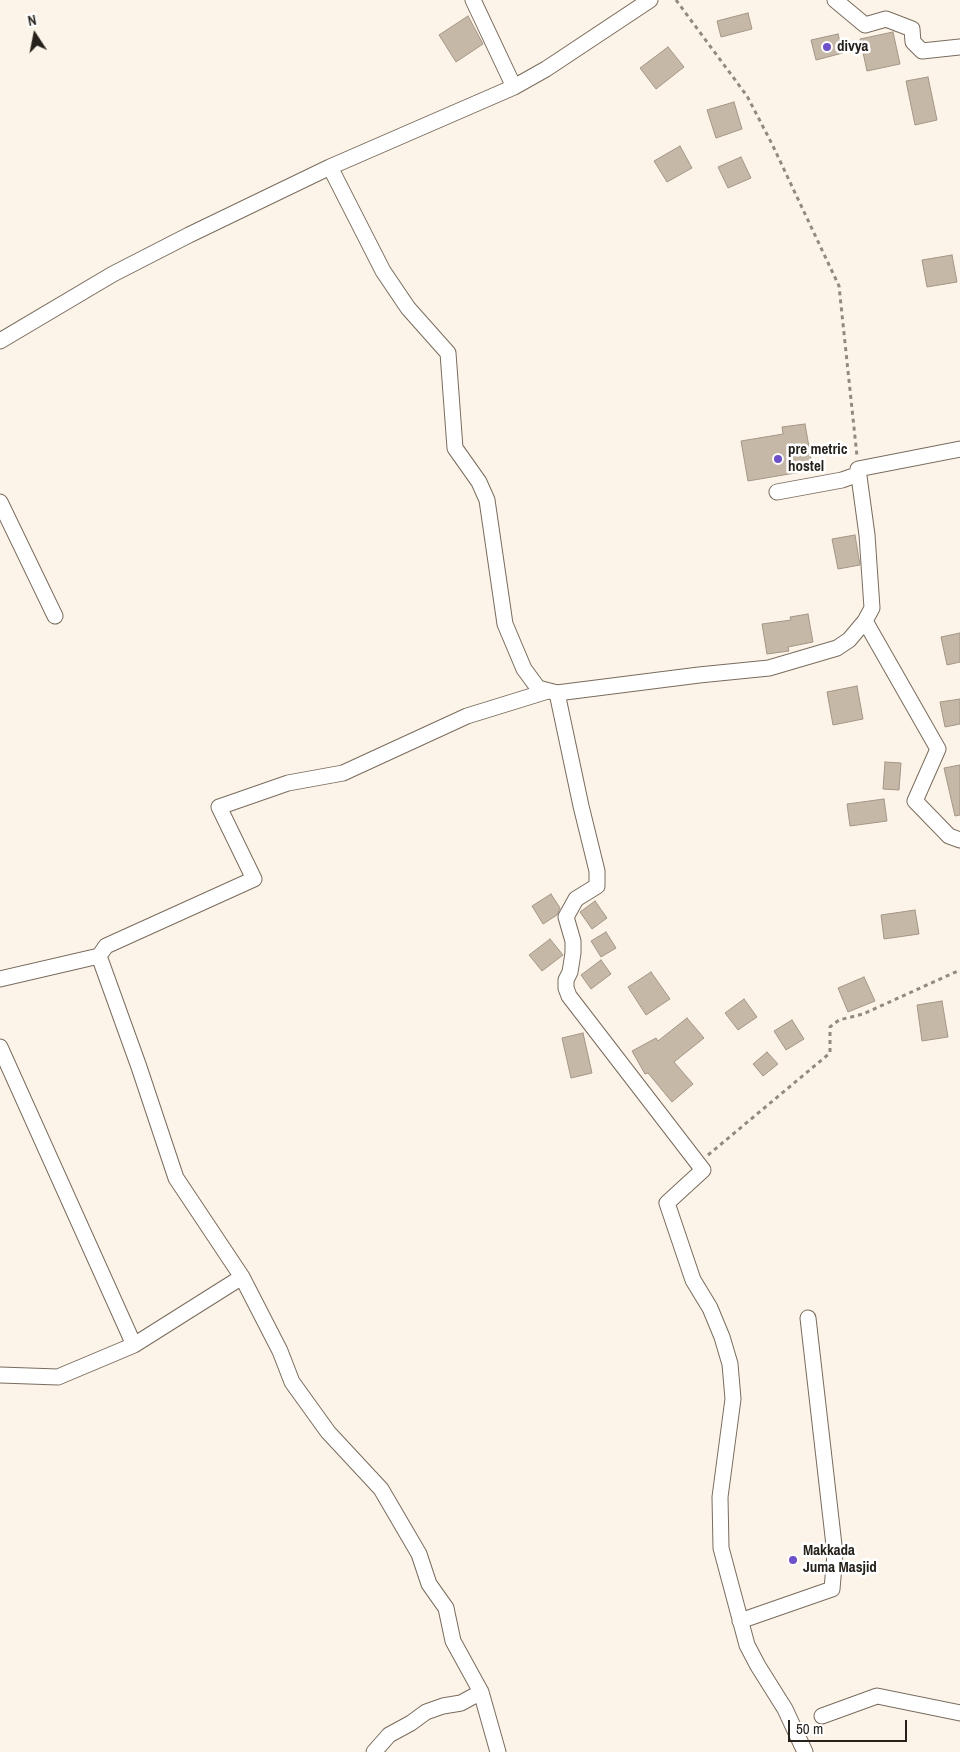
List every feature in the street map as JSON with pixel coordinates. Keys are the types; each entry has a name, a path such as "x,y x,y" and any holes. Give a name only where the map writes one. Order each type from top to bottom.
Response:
{"street":[{"path":"473,0 514,87"},
{"path":"0,341 113,274 330,167 514,87 546,69 650,0"},
{"path":"835,0 865,25 886,19 912,29 913,42 922,51 960,47"},
{"path":"330,167 383,271 408,308 448,353 455,448 479,482 487,500 505,624 524,669 538,688 552,692"},
{"path":"777,492 842,480 859,471 960,449"},
{"path":"0,979 99,956 106,946 254,879 219,807 288,783 343,773 467,716 552,692 699,674 769,668 837,648 850,640 865,621 872,608 859,471"},
{"path":"0,502 54,616"},
{"path":"865,621 938,749 915,801 949,836 960,840"},
{"path":"552,692 597,871 597,886 576,899 566,917 573,941 573,953 570,972 566,980 566,988 569,996 703,1170 667,1204 693,1280 710,1308 722,1337 730,1364 733,1398 720,1497 721,1548 747,1645 785,1709 805,1752"},
{"path":"99,956 139,1066 176,1178 242,1277 280,1351 292,1382 328,1432 381,1489 419,1554 429,1584 446,1608 452,1641 482,1692 498,1752"},
{"path":"0,1047 134,1345"},
{"path":"0,1375 58,1377 134,1345 242,1277"},
{"path":"740,1621 832,1589 835,1554 808,1318"},
{"path":"374,1752 389,1735 426,1712 443,1706 461,1703 482,1692"},
{"path":"822,1716 877,1696 960,1713"}],"path":[{"path":"676,0 747,96 772,144 839,286 859,471"},
{"path":"698,1164 830,1054 830,1027 839,1020 863,1014 960,970"}],"building":[{"path":"748,13 752,29 721,37 717,21"},
{"path":"468,16 483,44 456,62 439,35"},
{"path":"893,32 900,64 867,71 860,39"},
{"name":"divya","path":"838,34 843,53 816,60 811,40"},
{"path":"668,47 684,67 656,89 640,68"},
{"path":"928,77 937,120 915,125 906,81"},
{"path":"734,102 742,129 716,138 707,110"},
{"path":"680,146 692,168 667,182 654,161"},
{"path":"741,157 751,178 728,188 718,167"},
{"path":"952,255 957,282 927,287 922,260"},
{"name":"pre metric hostel","path":"805,424 813,470 748,481 741,441 783,434 782,427"},
{"path":"855,535 860,565 838,569 832,539"},
{"path":"808,614 813,642 788,647 789,651 767,654 762,624 791,620 790,617"},
{"path":"960,633 960,662 947,665 941,637"},
{"path":"857,686 863,719 833,725 827,692"},
{"path":"960,699 960,724 945,727 940,702"},
{"path":"885,762 901,763 899,790 883,789"},
{"path":"960,765 960,815 955,816 944,768"},
{"path":"884,799 887,821 850,826 847,804"},
{"path":"551,894 560,908 557,915 543,924 532,906"},
{"path":"595,901 607,918 592,929 580,912"},
{"path":"915,910 919,934 884,939 881,915"},
{"path":"606,932 616,948 601,957 591,941"},
{"path":"550,939 563,955 542,971 529,955"},
{"path":"601,960 611,974 591,989 581,975"},
{"path":"651,972 670,999 646,1015 628,987"},
{"path":"864,977 875,1001 848,1012 838,988"},
{"path":"744,999 757,1017 738,1030 725,1013"},
{"path":"942,1001 948,1037 922,1041 917,1005"},
{"path":"687,1018 704,1038 674,1062 693,1084 672,1102 648,1073 645,1074 632,1051 656,1038 658,1041"},
{"path":"792,1020 804,1039 786,1050 774,1031"},
{"path":"583,1033 592,1073 571,1078 562,1038"},
{"path":"767,1052 778,1064 763,1076 753,1064"}],"place":[{"name":"divya","path":"827,47"},
{"name":"pre metric hostel","path":"778,459"},
{"name":"Makkada Juma Masjid","path":"793,1560"}]}
